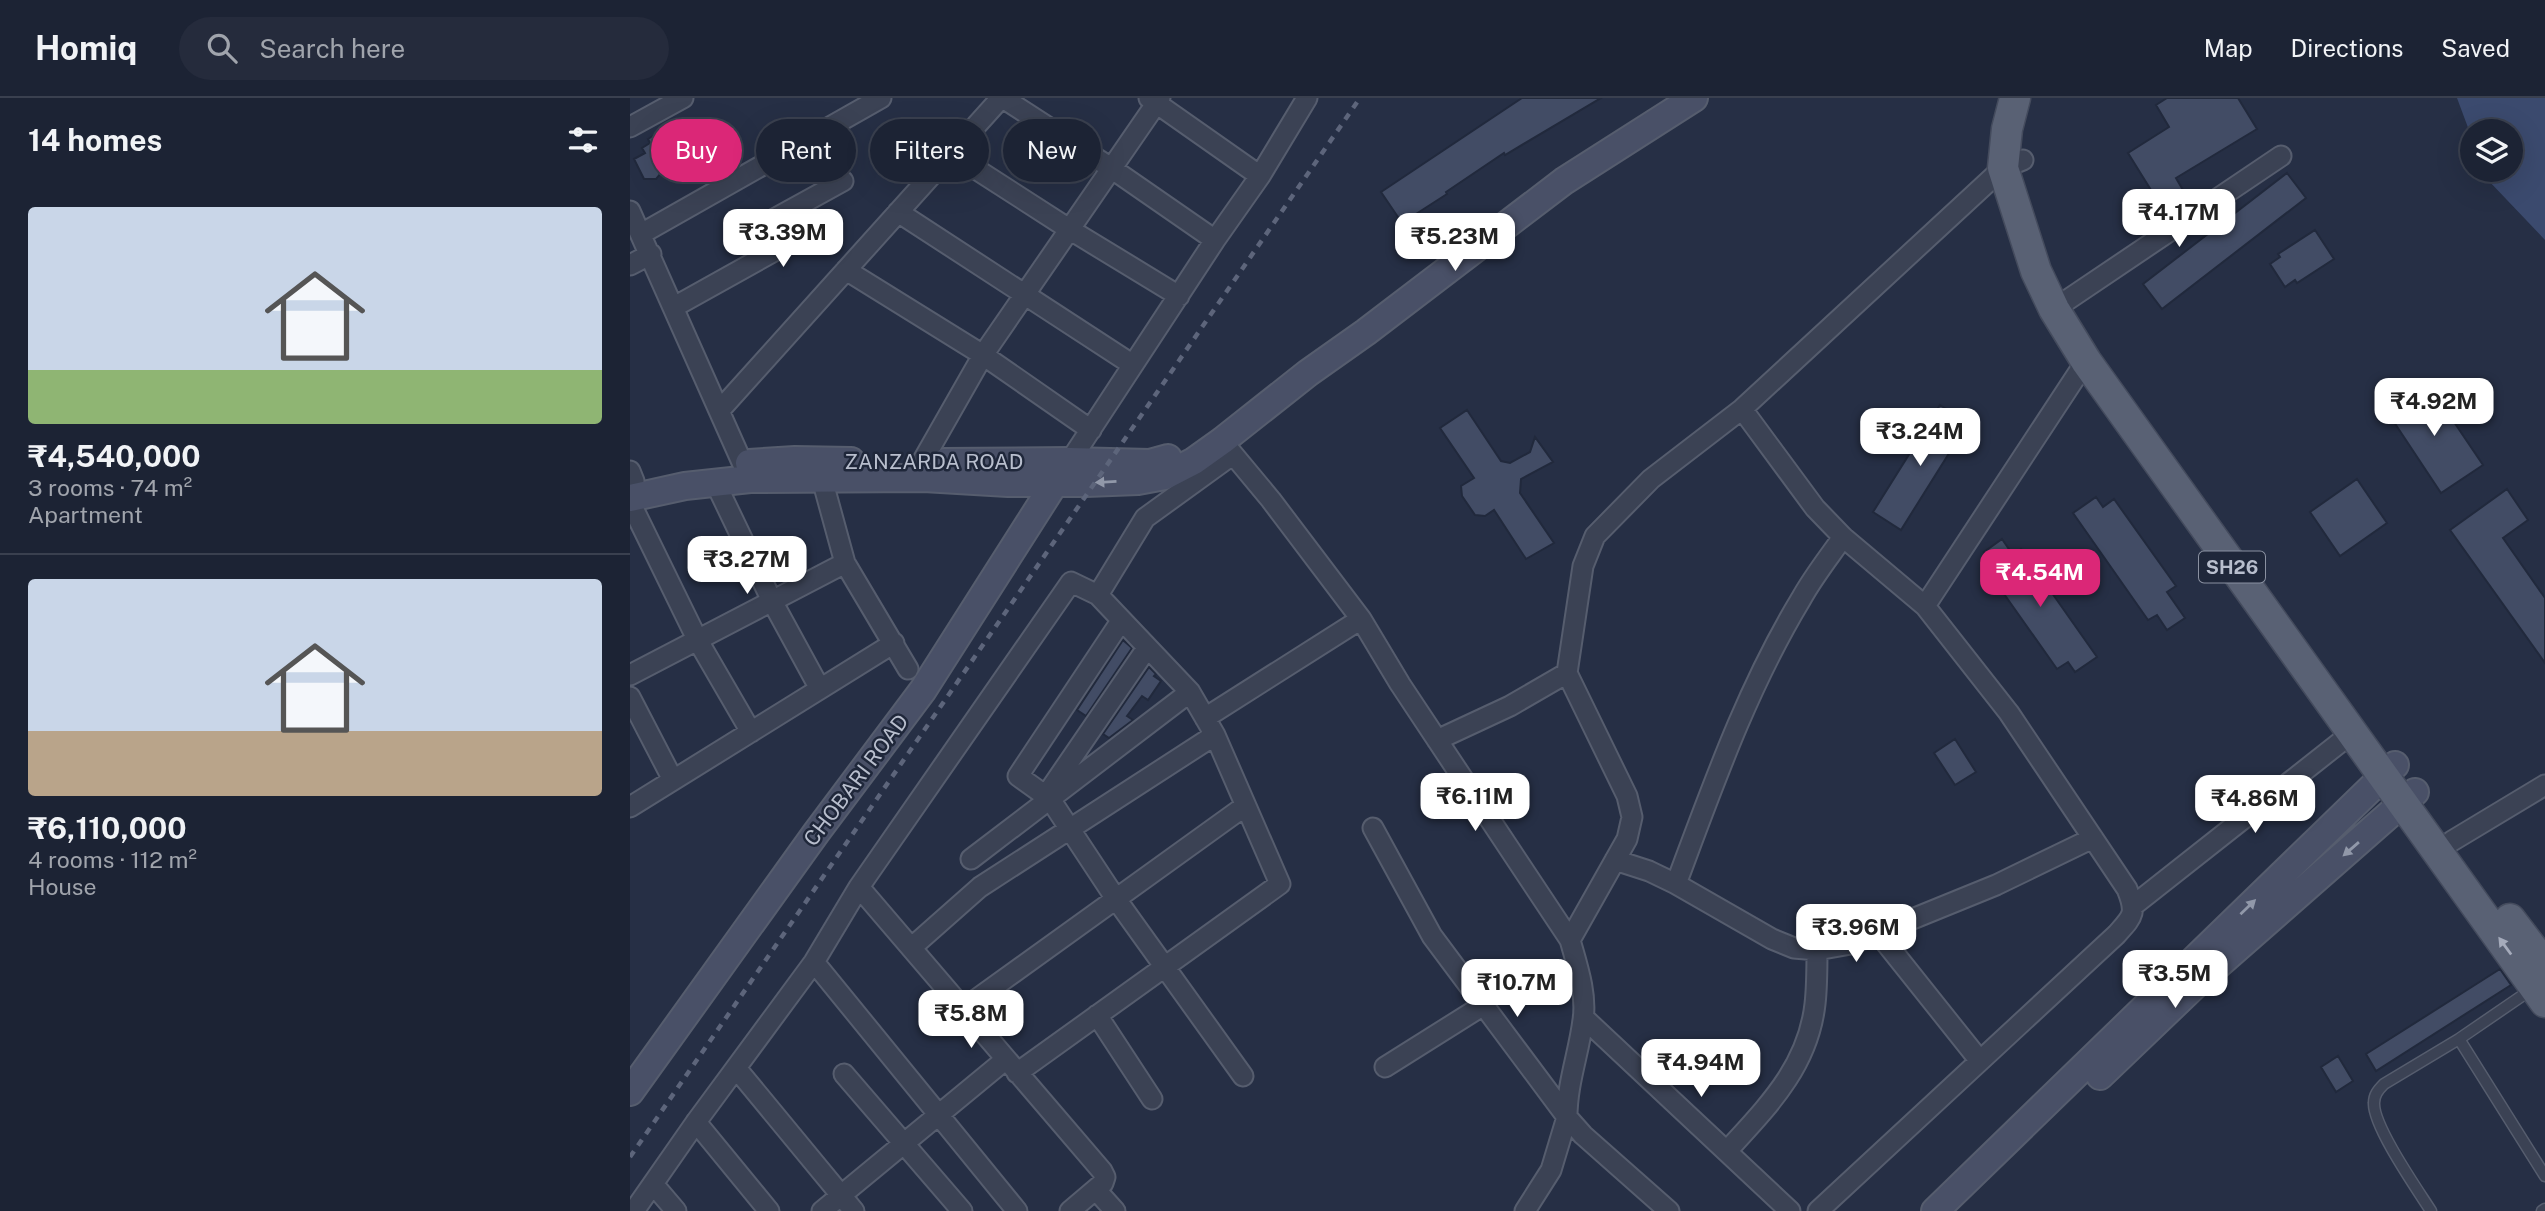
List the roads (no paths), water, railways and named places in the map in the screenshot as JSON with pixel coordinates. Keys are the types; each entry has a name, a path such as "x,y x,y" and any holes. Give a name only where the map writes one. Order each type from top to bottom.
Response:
{"main road":[{"path":"1227,439 1373,305 1539,181 1664,98"},
{"path":"631,487 715,482 746,472 822,479 923,478 1008,483 1138,481 1165,476 1227,439 1308,373 1564,181 1694,98"},
{"name":"SH26","path":"2015,98 2007,129 2036,271 2097,350 2389,771 2542,985"},
{"name":"SH26","path":"2013,164 2035,98"},
{"name":"SH26","path":"2060,304 2086,361 2352,733 2389,771"},
{"name":"ZANZARDA ROAD","path":"631,487 746,472 795,460 1150,463 1227,439"},
{"name":"CHOBARI ROAD","path":"630,1092 816,833 923,690 1054,482 1070,461"},
{"path":"1936,1211 2389,771"},
{"path":"1960,1211 2194,986 2409,798"},
{"name":"SH26","path":"2409,798 2452,841 2542,985"}],"street":[{"path":"630,127 683,98"},
{"path":"641,234 881,98"},
{"path":"983,119 1002,98 1111,168 1215,240"},
{"path":"922,462 983,355 1155,100 1260,176"},
{"path":"1070,461 1260,176 1300,100"},
{"path":"2060,304 2281,156"},
{"path":"1570,940 1627,839 1632,817 1627,796 1567,673 1583,566 1595,536 1651,479 1742,409 2013,164"},
{"path":"989,177 1179,296"},
{"path":"674,307 787,244 774,219 841,182"},
{"path":"720,410 925,182"},
{"path":"630,211 746,472"},
{"path":"898,212 1133,365"},
{"path":"630,265 651,254"},
{"path":"846,270 983,355 1091,430"},
{"path":"1925,606 2086,361"},
{"path":"1742,409 1815,508 1843,537 1925,606 2009,713 2127,889 2134,905 2132,918 2116,935 1818,1211"},
{"path":"1097,595 1145,518 1227,439 1361,619 1437,740 1570,940 1580,975 1584,1018 1567,1098 1567,1117 1551,1170 1525,1211"},
{"path":"822,479 845,563 908,669"},
{"path":"715,482 772,601 820,689"},
{"path":"631,487 698,639 751,732"},
{"path":"1676,884 1720,769 1758,681 1801,598 1843,537"},
{"path":"630,675 845,563"},
{"path":"634,1211 814,962 859,887 1072,582 1097,595 1190,692 1210,727 1280,884 1097,1015 1011,1066 939,1114 822,1211"},
{"path":"911,948 980,887 1070,829 1361,619"},
{"path":"1121,621 1018,776 1048,797 1116,899 1243,1076"},
{"path":"630,807 894,643"},
{"path":"1048,797 1147,648"},
{"path":"1437,740 1510,706 1567,673"},
{"path":"971,859 1048,797 1190,692"},
{"path":"630,697 673,780"},
{"path":"2134,905 2352,733"},
{"path":"2452,841 2545,785"},
{"path":"963,1009 1245,806"},
{"path":"1373,828 1432,936 1567,1117 1583,1135 1669,1211"},
{"path":"1615,860 1649,871 1676,884 1772,939 1794,948 1817,950 1851,944 1996,885 2093,838"},
{"path":"859,887 1102,1171 1104,1183 1070,1211"},
{"path":"1878,933 1980,1062"},
{"path":"1727,1151 1778,1095 1794,1070 1807,1039 1815,1006 1817,950"},
{"path":"814,962 1017,1211"},
{"path":"1385,1068 1482,1006"},
{"path":"1097,1015 1152,1098"},
{"path":"1584,1018 1790,1211"},
{"path":"736,1068 854,1211"},
{"path":"844,1074 962,1211"},
{"path":"696,1122 769,1211"},
{"path":"653,1184 676,1211"},
{"path":"1097,1191 1115,1211"}],"lane":[{"path":"2431,1211 2382,1129 2374,1106 2375,1095 2384,1084 2542,985"},
{"path":"2459,1039 2545,1176"}],"water":[{"path":"2457,98 2545,98 2545,240 2490,182 2523,182 2523,119 2465,119"}],"railway":[{"path":"630,1157 1360,98"}]}
